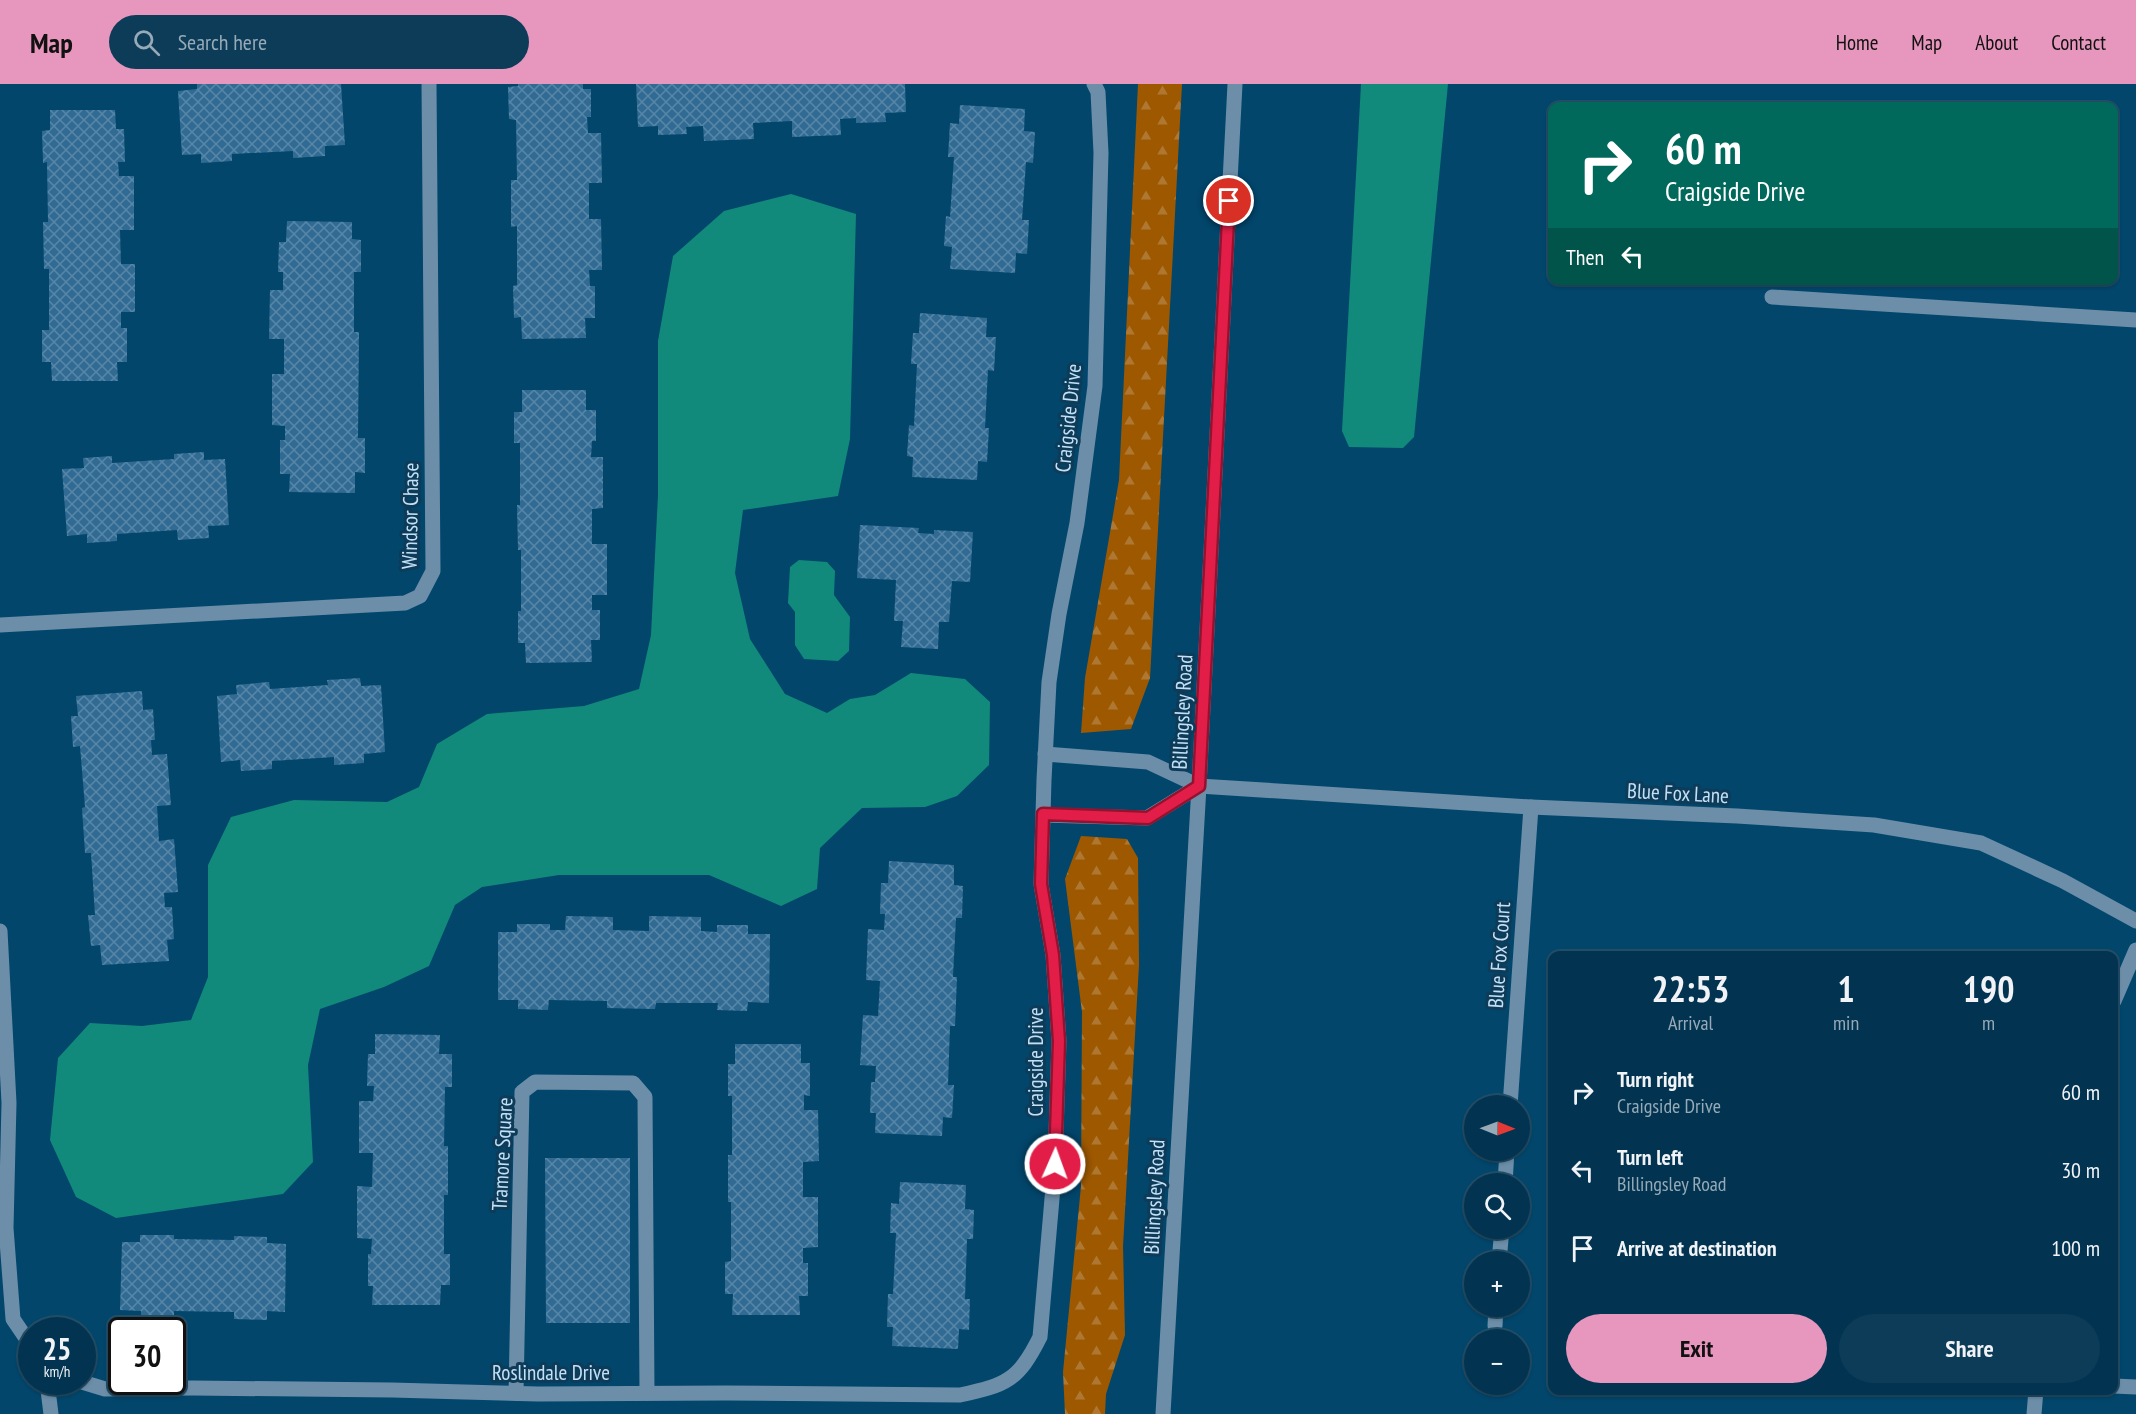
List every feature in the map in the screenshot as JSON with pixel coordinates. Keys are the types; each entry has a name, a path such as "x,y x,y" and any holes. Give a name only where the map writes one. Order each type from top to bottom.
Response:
{"street":[{"name":"Windsor Chase","path":"0,625 405,603 420,596 433,572 429,84"},
{"name":"Craigside Drive","path":"1016,1375 1028,1362 1040,1338 1055,1164 1059,1041 1053,955 1041,884 1043,814 1049,682 1059,614 1077,523 1095,386 1101,153 1098,92 1094,84"},
{"name":"Billingsley Road","path":"1163,1414 1199,786 1235,84"},
{"path":"1772,297 2136,320"},
{"path":"1046,754 1148,762 1199,786"},
{"path":"1043,814 1148,818 1199,786"},
{"name":"Blue Fox Lane","path":"1199,786 1531,807 1874,825 1981,843 2063,881 2136,921"},
{"name":"Blue Fox Court","path":"1511,1095 1531,807"},
{"path":"0,931 9,1103 6,1228 13,1319 18,1326"},
{"path":"2118,992 2136,950"},
{"name":"Tramore Square","path":"516,1394 522,1092 535,1082 633,1083 645,1097 647,1393"},
{"path":"1495,1317 1495,1326"},
{"name":"Roslindale Drive","path":"96,1386 105,1389 380,1390 516,1394 960,1395 989,1389 1016,1375"},
{"path":"2118,1386 2136,1387"},
{"path":"49,1395 51,1414"},
{"path":"2034,1414 2036,1395"}],"green space":[{"path":"1138,84 1182,84 1150,678 1131,729 1081,733 1085,678 1119,480"},
{"path":"1081,836 1127,839 1138,858 1139,965 1123,1246 1125,1335 1106,1394 1105,1414 1065,1414 1063,1372 1081,1186 1082,1012 1065,879"}],"shaded area":[{"path":"1361,84 1448,84 1414,437 1403,448 1349,447 1342,431"},
{"path":"791,194 856,214 850,439 838,496 743,510 735,573 750,639 785,694 827,713 850,699 875,695 911,673 965,679 990,702 989,765 957,796 925,807 862,808 820,848 817,889 781,906 709,875 559,875 482,887 455,905 429,966 384,987 320,1009 308,1065 313,1162 283,1194 116,1218 76,1197 50,1140 58,1058 90,1023 142,1026 191,1020 208,977 208,865 231,817 294,800 387,802 419,787 437,744 487,714 584,706 639,689 651,635 658,495 658,341 673,256 724,211"},
{"path":"799,560 827,562 835,571 834,595 850,617 849,651 838,661 804,659 795,645 795,612 788,603 790,567"}],"building":[{"path":"197,84 341,84 345,145 325,146 325,156 293,158 293,151 232,154 232,161 201,163 201,154 182,155 178,91 197,89"},
{"path":"518,84 583,84 583,89 591,89 591,117 587,117 588,133 601,133 602,183 589,183 589,219 601,219 602,270 589,270 590,286 595,286 595,318 585,318 586,338 522,339 521,317 514,318 513,286 517,285 517,226 511,227 511,180 517,180 516,120 509,119 508,87 518,86"},
{"path":"636,84 905,84 906,112 885,113 886,122 856,123 856,118 840,119 841,135 792,137 792,121 753,123 754,139 704,141 703,126 686,127 687,134 658,135 658,126 638,127"},
{"path":"960,105 1025,109 1024,131 1035,132 1033,163 1026,162 1022,220 1029,220 1027,254 1016,253 1015,273 950,269 952,247 944,246 946,216 950,217 954,157 948,157 950,123 959,124"},
{"path":"50,110 115,110 116,129 124,129 125,162 118,162 119,176 134,176 134,230 120,230 121,264 135,264 135,312 121,312 121,328 127,328 127,362 117,362 118,381 52,381 51,362 42,362 42,330 49,330 49,269 44,269 43,222 48,222 47,162 43,163 42,131 50,130"},
{"path":"287,221 352,222 352,239 361,240 361,272 354,272 354,332 359,332 358,438 365,438 365,473 355,472 355,493 289,492 290,474 280,474 280,440 285,440 285,426 272,425 272,374 284,374 284,339 269,339 270,290 283,290 283,272 278,272 279,242 286,242"},
{"path":"920,313 987,318 986,337 996,337 994,371 988,370 985,428 989,428 987,462 978,461 977,480 912,477 913,457 907,456 909,425 914,426 917,364 911,364 913,333 919,333"},
{"path":"522,390 586,390 586,410 596,410 596,441 592,441 591,457 603,457 603,508 592,509 592,544 607,544 607,595 592,595 592,610 600,610 600,640 591,640 592,662 526,663 525,643 518,643 518,611 521,611 521,550 518,550 517,505 520,505 520,443 514,443 514,412 522,412"},
{"path":"204,452 204,460 225,459 229,525 208,526 209,538 178,540 177,530 117,534 117,541 87,543 87,534 67,536 62,469 84,468 83,458 112,456 112,463 174,459 174,454"},
{"path":"860,525 919,528 918,533 934,534 934,530 973,532 970,582 952,581 949,622 939,622 938,649 901,647 903,621 894,621 896,580 857,578"},
{"path":"360,678 361,686 381,685 385,752 364,754 364,763 334,765 334,757 272,761 272,769 241,771 240,760 221,762 217,696 237,694 236,685 269,682 270,689 328,685 327,680"},
{"path":"142,691 143,710 153,709 155,740 151,740 152,755 167,754 171,805 157,806 159,841 174,839 178,892 164,893 165,907 172,907 174,939 167,940 169,961 102,965 100,945 91,946 88,915 95,915 91,853 85,853 82,808 85,807 80,746 73,747 71,716 78,716 76,696"},
{"path":"889,861 954,865 954,885 963,886 962,918 956,918 953,977 957,977 955,1026 950,1026 948,1085 954,1085 952,1118 943,1117 942,1136 875,1133 876,1113 870,1113 871,1082 875,1082 876,1066 860,1065 863,1015 878,1016 880,981 866,980 868,929 884,930 885,914 880,914 881,883 888,883"},
{"path":"566,916 613,917 613,930 649,931 649,916 701,917 701,931 717,932 717,925 748,925 748,934 770,934 769,1003 748,1002 747,1011 717,1010 718,1003 656,1003 655,1009 607,1008 607,1001 549,1000 548,1010 518,1009 518,1000 498,1000 498,932 517,932 517,924 550,924 550,930 565,930"},
{"path":"375,1034 440,1035 439,1054 452,1054 452,1087 445,1087 444,1146 448,1146 448,1195 444,1195 444,1254 450,1254 450,1285 441,1285 440,1305 372,1305 373,1286 368,1286 368,1254 371,1254 372,1239 357,1238 357,1186 372,1187 373,1153 359,1153 359,1101 373,1101 374,1086 367,1086 368,1054 375,1054"},
{"path":"735,1044 801,1044 801,1063 810,1063 810,1096 804,1095 804,1110 818,1110 819,1161 803,1162 803,1197 818,1197 818,1247 803,1248 803,1263 808,1263 808,1296 799,1296 800,1315 732,1315 733,1294 725,1294 725,1262 731,1261 728,1155 732,1155 732,1096 728,1096 728,1064 735,1064"},
{"path":"545,1158 630,1158 630,1323 546,1323"},
{"path":"900,1182 966,1185 965,1209 974,1210 973,1239 967,1239 965,1299 970,1299 969,1330 959,1329 958,1349 892,1346 893,1327 887,1327 888,1294 893,1294 896,1233 890,1233 891,1203 899,1204"},
{"path":"140,1235 174,1235 174,1239 234,1240 234,1236 267,1237 267,1243 286,1244 285,1312 267,1311 267,1320 234,1319 234,1312 174,1311 174,1317 141,1317 141,1311 120,1310 122,1242 140,1242"}],"route":[{"path":"1055,1164 1059,1041 1053,955 1041,884 1043,814 1148,818 1199,786 1229,201"}]}
